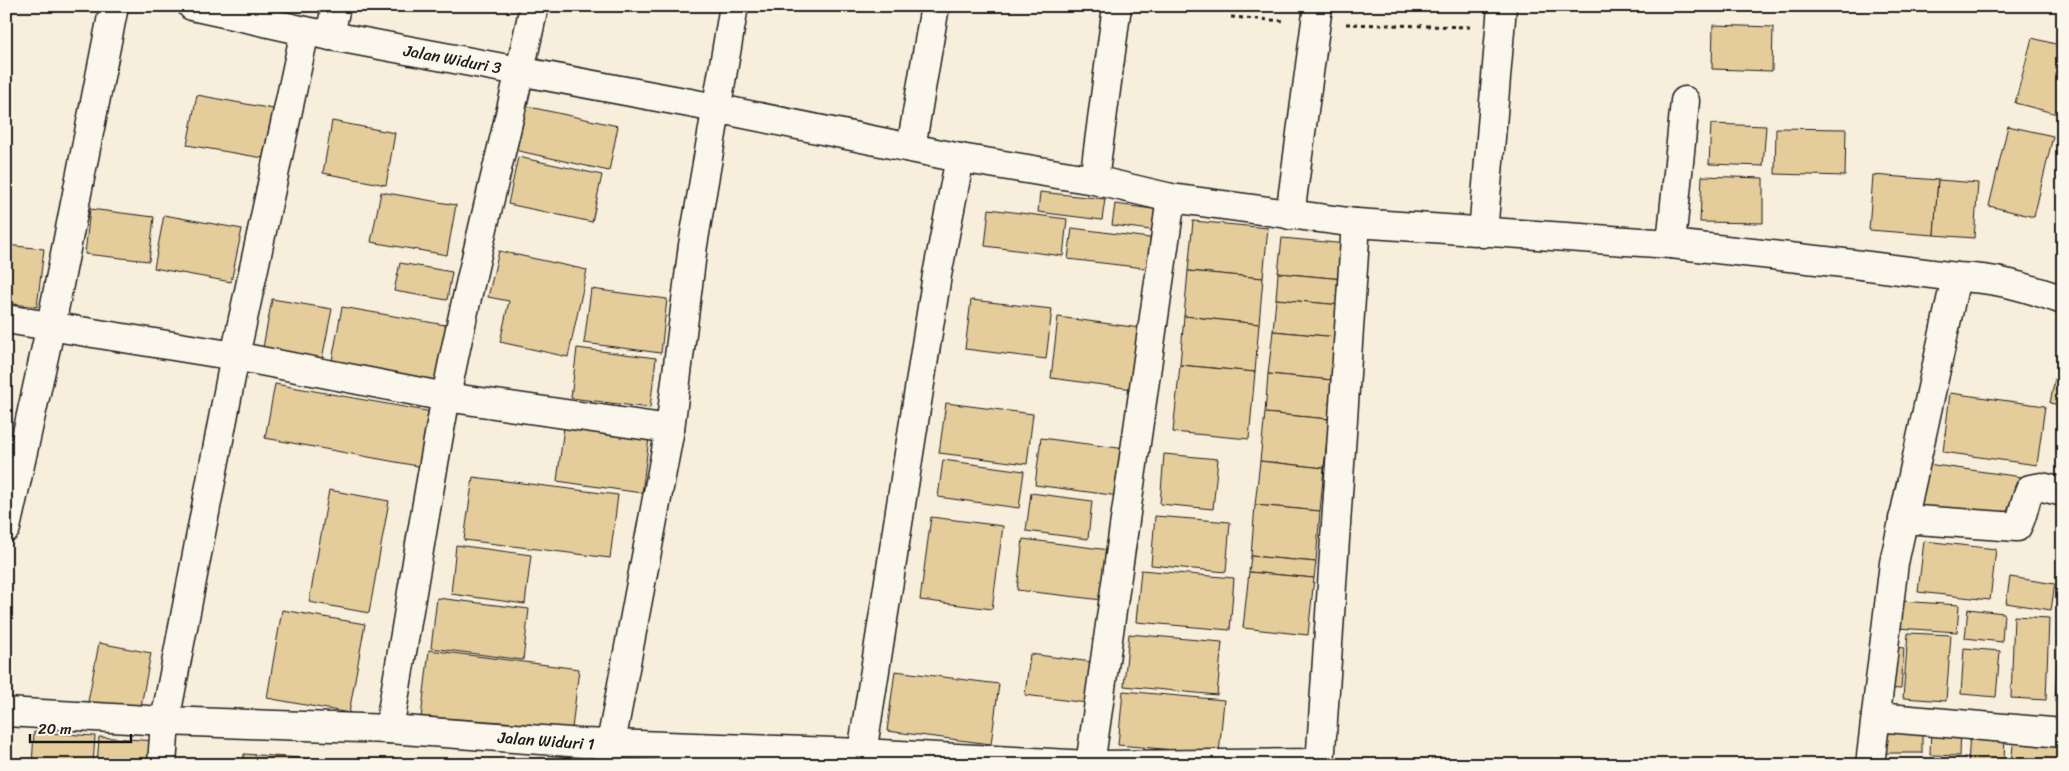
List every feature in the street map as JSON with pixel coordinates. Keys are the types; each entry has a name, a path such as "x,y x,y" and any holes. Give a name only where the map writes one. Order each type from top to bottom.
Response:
{"street":[{"path":"6,528 51,325 114,6"},
{"name":"Jalan Widuri 3","path":"192,6 318,33 521,70 960,158 1094,180 1171,198 1356,223 1483,233 1671,244 1853,264 1956,278 1985,278 2022,286 2063,300"},
{"path":"162,765 165,721 235,356 318,33 336,6"},
{"path":"389,729 446,397 480,239 521,70 534,6"},
{"path":"609,754 670,429 693,245 734,6"},
{"path":"911,148 935,6"},
{"path":"1094,180 1117,6"},
{"path":"1290,215 1317,15"},
{"path":"1483,233 1501,17"},
{"path":"1671,244 1685,101"},
{"path":"862,753 937,275 960,158"},
{"path":"1089,765 1171,198"},
{"path":"1098,765 1320,764 1356,223"},
{"path":"1870,765 1894,563 1956,278"},
{"path":"6,319 235,356 446,397 670,429"},
{"path":"1903,518 2017,527 2030,490 2042,487 2063,492"},
{"name":"Jalan Widuri 1","path":"6,712 165,721 389,729 583,743 609,754 862,753 1089,765"},
{"path":"1876,717 2063,732"}],"path":[{"path":"1231,17 1317,15 1501,17"}],"building":[{"path":"1713,25 1773,27 1772,71 1712,69"},
{"path":"2032,38 2063,46 2063,109 2061,115 2015,103"},
{"path":"197,95 284,111 275,160 187,145"},
{"path":"520,105 618,126 609,171 510,149"},
{"path":"332,121 395,133 386,185 323,173"},
{"path":"1711,124 1766,126 1763,166 1709,164"},
{"path":"2008,126 2053,136 2034,217 1989,206"},
{"path":"1776,128 1846,129 1845,176 1775,174"},
{"path":"518,157 602,175 592,222 508,204"},
{"path":"1873,175 1938,180 1934,235 1869,230"},
{"path":"1702,176 1763,178 1763,223 1700,222"},
{"path":"1938,180 1978,183 1974,238 1934,235"},
{"path":"381,192 456,205 447,255 371,242"},
{"path":"1040,192 1105,199 1102,220 1038,212"},
{"path":"1115,204 1160,210 1158,231 1112,225"},
{"path":"90,209 154,217 149,261 85,254"},
{"path":"989,209 1067,219 1063,256 985,246"},
{"path":"164,215 242,229 231,282 154,268"},
{"path":"1193,221 1268,228 1263,278 1188,271"},
{"path":"1072,228 1157,239 1153,269 1068,259"},
{"path":"1282,238 1347,244 1343,279 1278,273"},
{"path":"6,245 44,249 37,307 6,303"},
{"path":"499,251 587,270 568,357 500,342 509,301 488,297"},
{"path":"400,263 452,272 447,300 394,291"},
{"path":"1188,271 1263,278 1259,324 1184,316"},
{"path":"1278,273 1343,279 1341,305 1276,299"},
{"path":"591,289 667,299 661,353 584,343"},
{"path":"272,299 332,309 321,364 262,353"},
{"path":"1276,299 1341,305 1337,337 1273,331"},
{"path":"971,300 1052,309 1046,359 965,349"},
{"path":"342,307 451,326 440,385 331,366"},
{"path":"1184,316 1259,324 1255,372 1180,365"},
{"path":"1058,317 1140,328 1133,389 1051,378"},
{"path":"1273,331 1337,337 1333,380 1268,374"},
{"path":"2063,339 2063,406 2050,403"},
{"path":"577,348 656,358 650,408 571,398"},
{"path":"1180,365 1255,372 1249,439 1173,432"},
{"path":"1268,374 1333,380 1329,419 1265,413"},
{"path":"275,384 432,412 423,467 265,438"},
{"path":"1950,393 2045,406 2037,465 1943,452"},
{"path":"6,398 10,398 6,434"},
{"path":"946,403 1033,414 1027,464 939,453"},
{"path":"1265,413 1329,419 1324,468 1260,461"},
{"path":"564,427 649,438 642,493 557,481"},
{"path":"2063,430 2063,455 2057,454"},
{"path":"1041,438 1126,449 1119,496 1035,485"},
{"path":"1164,454 1218,459 1213,509 1160,504"},
{"path":"943,460 1024,471 1019,508 938,497"},
{"path":"1260,461 1324,468 1320,511 1255,505"},
{"path":"1927,464 2022,477 2015,519 1921,506"},
{"path":"473,477 618,495 610,558 464,540"},
{"path":"329,490 389,501 369,613 309,602"},
{"path":"1031,493 1092,501 1088,539 1026,531"},
{"path":"1255,505 1320,511 1316,562 1251,556"},
{"path":"1155,516 1230,522 1226,572 1151,565"},
{"path":"931,517 1003,526 992,609 920,600"},
{"path":"2063,534 2063,591 2057,590"},
{"path":"1023,539 1109,550 1102,600 1017,590"},
{"path":"1924,541 1996,549 1990,600 1918,592"},
{"path":"456,545 531,555 525,604 451,594"},
{"path":"1251,556 1316,562 1314,578 1249,572"},
{"path":"1141,570 1234,578 1230,630 1136,622"},
{"path":"1249,572 1314,578 1308,635 1243,628"},
{"path":"2010,577 2055,584 2051,610 2006,603"},
{"path":"437,598 529,609 523,660 431,648"},
{"path":"1900,601 1959,605 1957,632 1898,628"},
{"path":"1968,609 2004,613 2002,642 1965,638"},
{"path":"282,610 365,624 349,713 267,698"},
{"path":"2014,616 2049,618 2046,700 2011,698"},
{"path":"1908,633 1951,635 1946,701 1903,698"},
{"path":"1129,634 1222,642 1217,695 1124,686"},
{"path":"2058,634 2063,634 2063,702 2055,702"},
{"path":"99,643 151,653 140,711 88,702"},
{"path":"1887,646 1904,648 1901,689 1883,688"},
{"path":"1964,648 2000,651 1996,697 1961,694"},
{"path":"429,650 579,669 571,737 421,718"},
{"path":"1030,654 1092,662 1087,703 1025,695"},
{"path":"895,671 999,684 991,744 887,731"},
{"path":"1123,691 1224,700 1219,754 1118,745"},
{"path":"1931,725 1961,726 1960,756 1930,755"},
{"path":"1878,728 1922,729 1922,753 1878,753"},
{"path":"34,732 95,736 93,765 32,765"},
{"path":"1970,732 2005,733 2004,765 1968,765"},
{"path":"2014,736 2063,740 2062,765 2011,765"},
{"path":"99,737 155,741 153,765 97,765"},
{"path":"244,754 341,761 341,765 243,765"}]}
